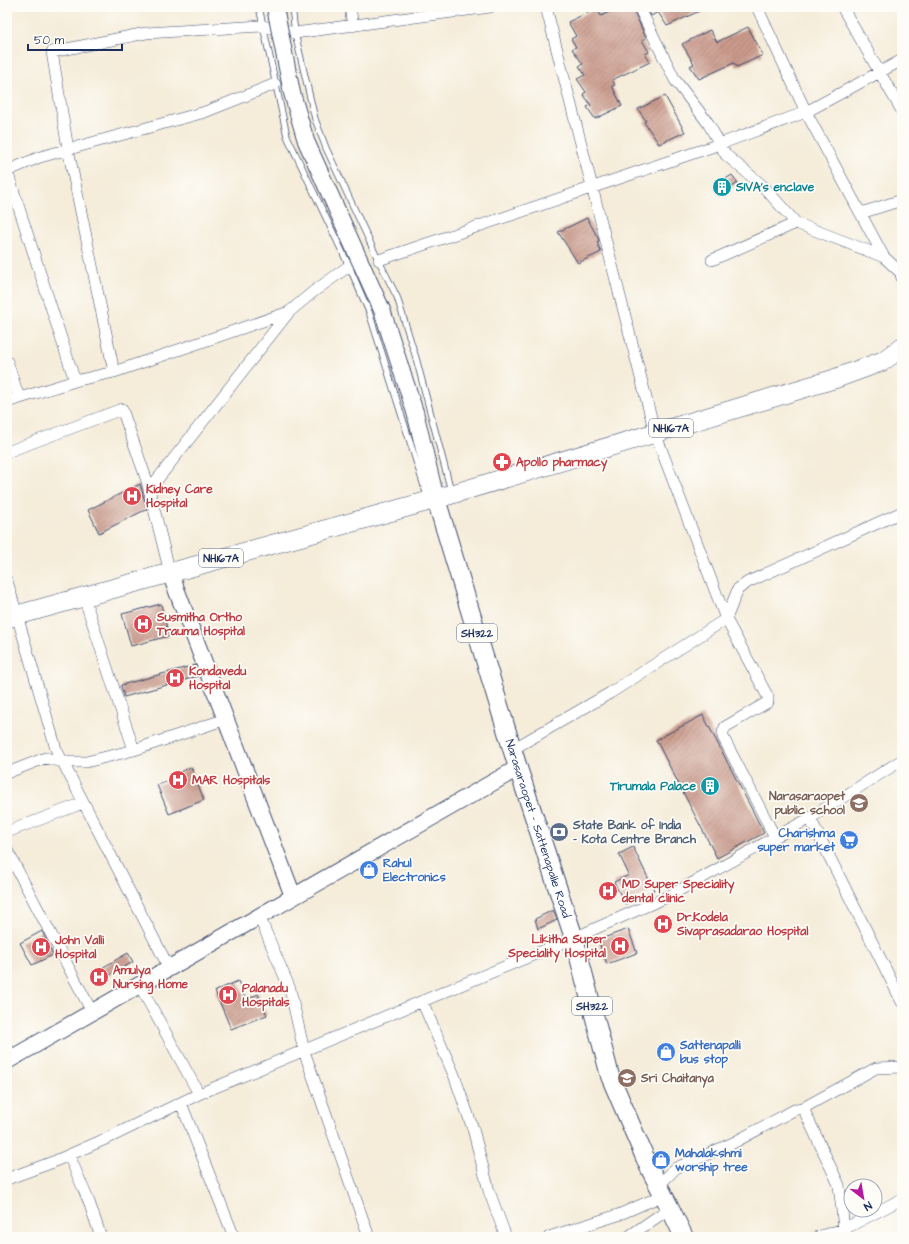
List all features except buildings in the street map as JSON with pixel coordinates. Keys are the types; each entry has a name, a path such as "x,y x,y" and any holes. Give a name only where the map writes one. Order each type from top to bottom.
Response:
{"highway":[{"name":"NH167A","path":"12,617 439,498 834,379 883,361 902,347"}],"main road":[{"name":"Narasaraopet - Sattenapalle Road","path":"275,7 292,93 306,141 382,310 415,412 518,768 574,938 610,1076 649,1167 684,1237"},
{"path":"170,573 294,896"},
{"path":"9,1055 92,1012 518,768"}],"street":[{"path":"350,7 352,26"},
{"path":"114,372 68,149 52,52 146,33 204,31 262,26 295,33 490,7"},
{"path":"546,7 655,432 726,618 768,696 768,702 725,727 723,737 775,837"},
{"path":"639,7 675,80 708,123 726,155 763,186 796,223 884,257"},
{"path":"757,7 806,112 884,257 900,272 902,278"},
{"path":"842,7 902,111"},
{"path":"379,260 720,144 806,112 902,60"},
{"path":"75,380 7,171 40,157 205,112 275,84"},
{"path":"861,213 902,200"},
{"path":"712,260 796,223"},
{"path":"149,490 289,312 313,292 349,266"},
{"path":"7,402 75,380 114,372 289,312"},
{"path":"7,361 19,398"},
{"path":"7,452 122,409 147,481 170,573"},
{"path":"513,749 610,692 726,618 738,589 748,582 902,512"},
{"path":"7,581 12,617 56,749 64,762 83,803 168,968"},
{"path":"84,597 134,750"},
{"path":"7,773 45,758 64,762 86,762 134,750 226,719"},
{"path":"7,1179 69,1155 199,1094 574,938 669,896 810,818 902,760"},
{"path":"7,832 83,803"},
{"path":"810,818 902,1002"},
{"path":"7,850 92,1012"},
{"path":"258,916 290,989 304,1051 369,1237"},
{"path":"139,984 199,1094"},
{"path":"422,1001 454,1075 473,1129 489,1191 506,1237"},
{"path":"628,1237 664,1196 676,1168 733,1143 796,1109 803,1108 876,1068 902,1067"},
{"path":"181,1102 234,1237"},
{"path":"803,1108 839,1186 846,1233"},
{"path":"69,1155 89,1202 101,1237"},
{"path":"549,1237 618,1215 664,1196"},
{"path":"817,1237 846,1233 902,1199"}],"lane":[{"path":"258,7 287,136 349,266 369,312 439,498"},
{"path":"292,7 295,33 315,119 326,148 397,297 416,358 439,498"}],"place":[{"name":"SIVA's enclave","path":"722,187"},
{"name":"Apollo pharmacy","path":"502,462"},
{"name":"Kidney Care Hospital","path":"132,496"},
{"name":"Susmitha Ortho Trauma Hospital","path":"143,624"},
{"name":"Kondavedu Hospital","path":"175,678"},
{"name":"MAR Hospitals","path":"178,780"},
{"name":"Tirumala Palace","path":"710,786"},
{"name":"Narasaraopet public school","path":"859,803"},
{"name":"State Bank of India - Kota Centre Branch","path":"559,832"},
{"name":"Charishma super market","path":"849,840"},
{"name":"Rahul Electronics","path":"369,870"},
{"name":"MD Super Speciality dental clinic","path":"608,891"},
{"name":"Dr.Kodela Sivaprasadarao Hospital","path":"663,924"},
{"name":"Likitha Super Speciality Hospital","path":"620,946"},
{"name":"John Valli Hospital","path":"41,947"},
{"name":"Amulya Nursing Home","path":"99,977"},
{"name":"Palanadu Hospitals","path":"228,995"},
{"name":"Sattenapalli bus stop","path":"666,1052"},
{"name":"Sri Chaitanya","path":"627,1078"},
{"name":"Mahalakshmi worship tree","path":"661,1160"}]}
